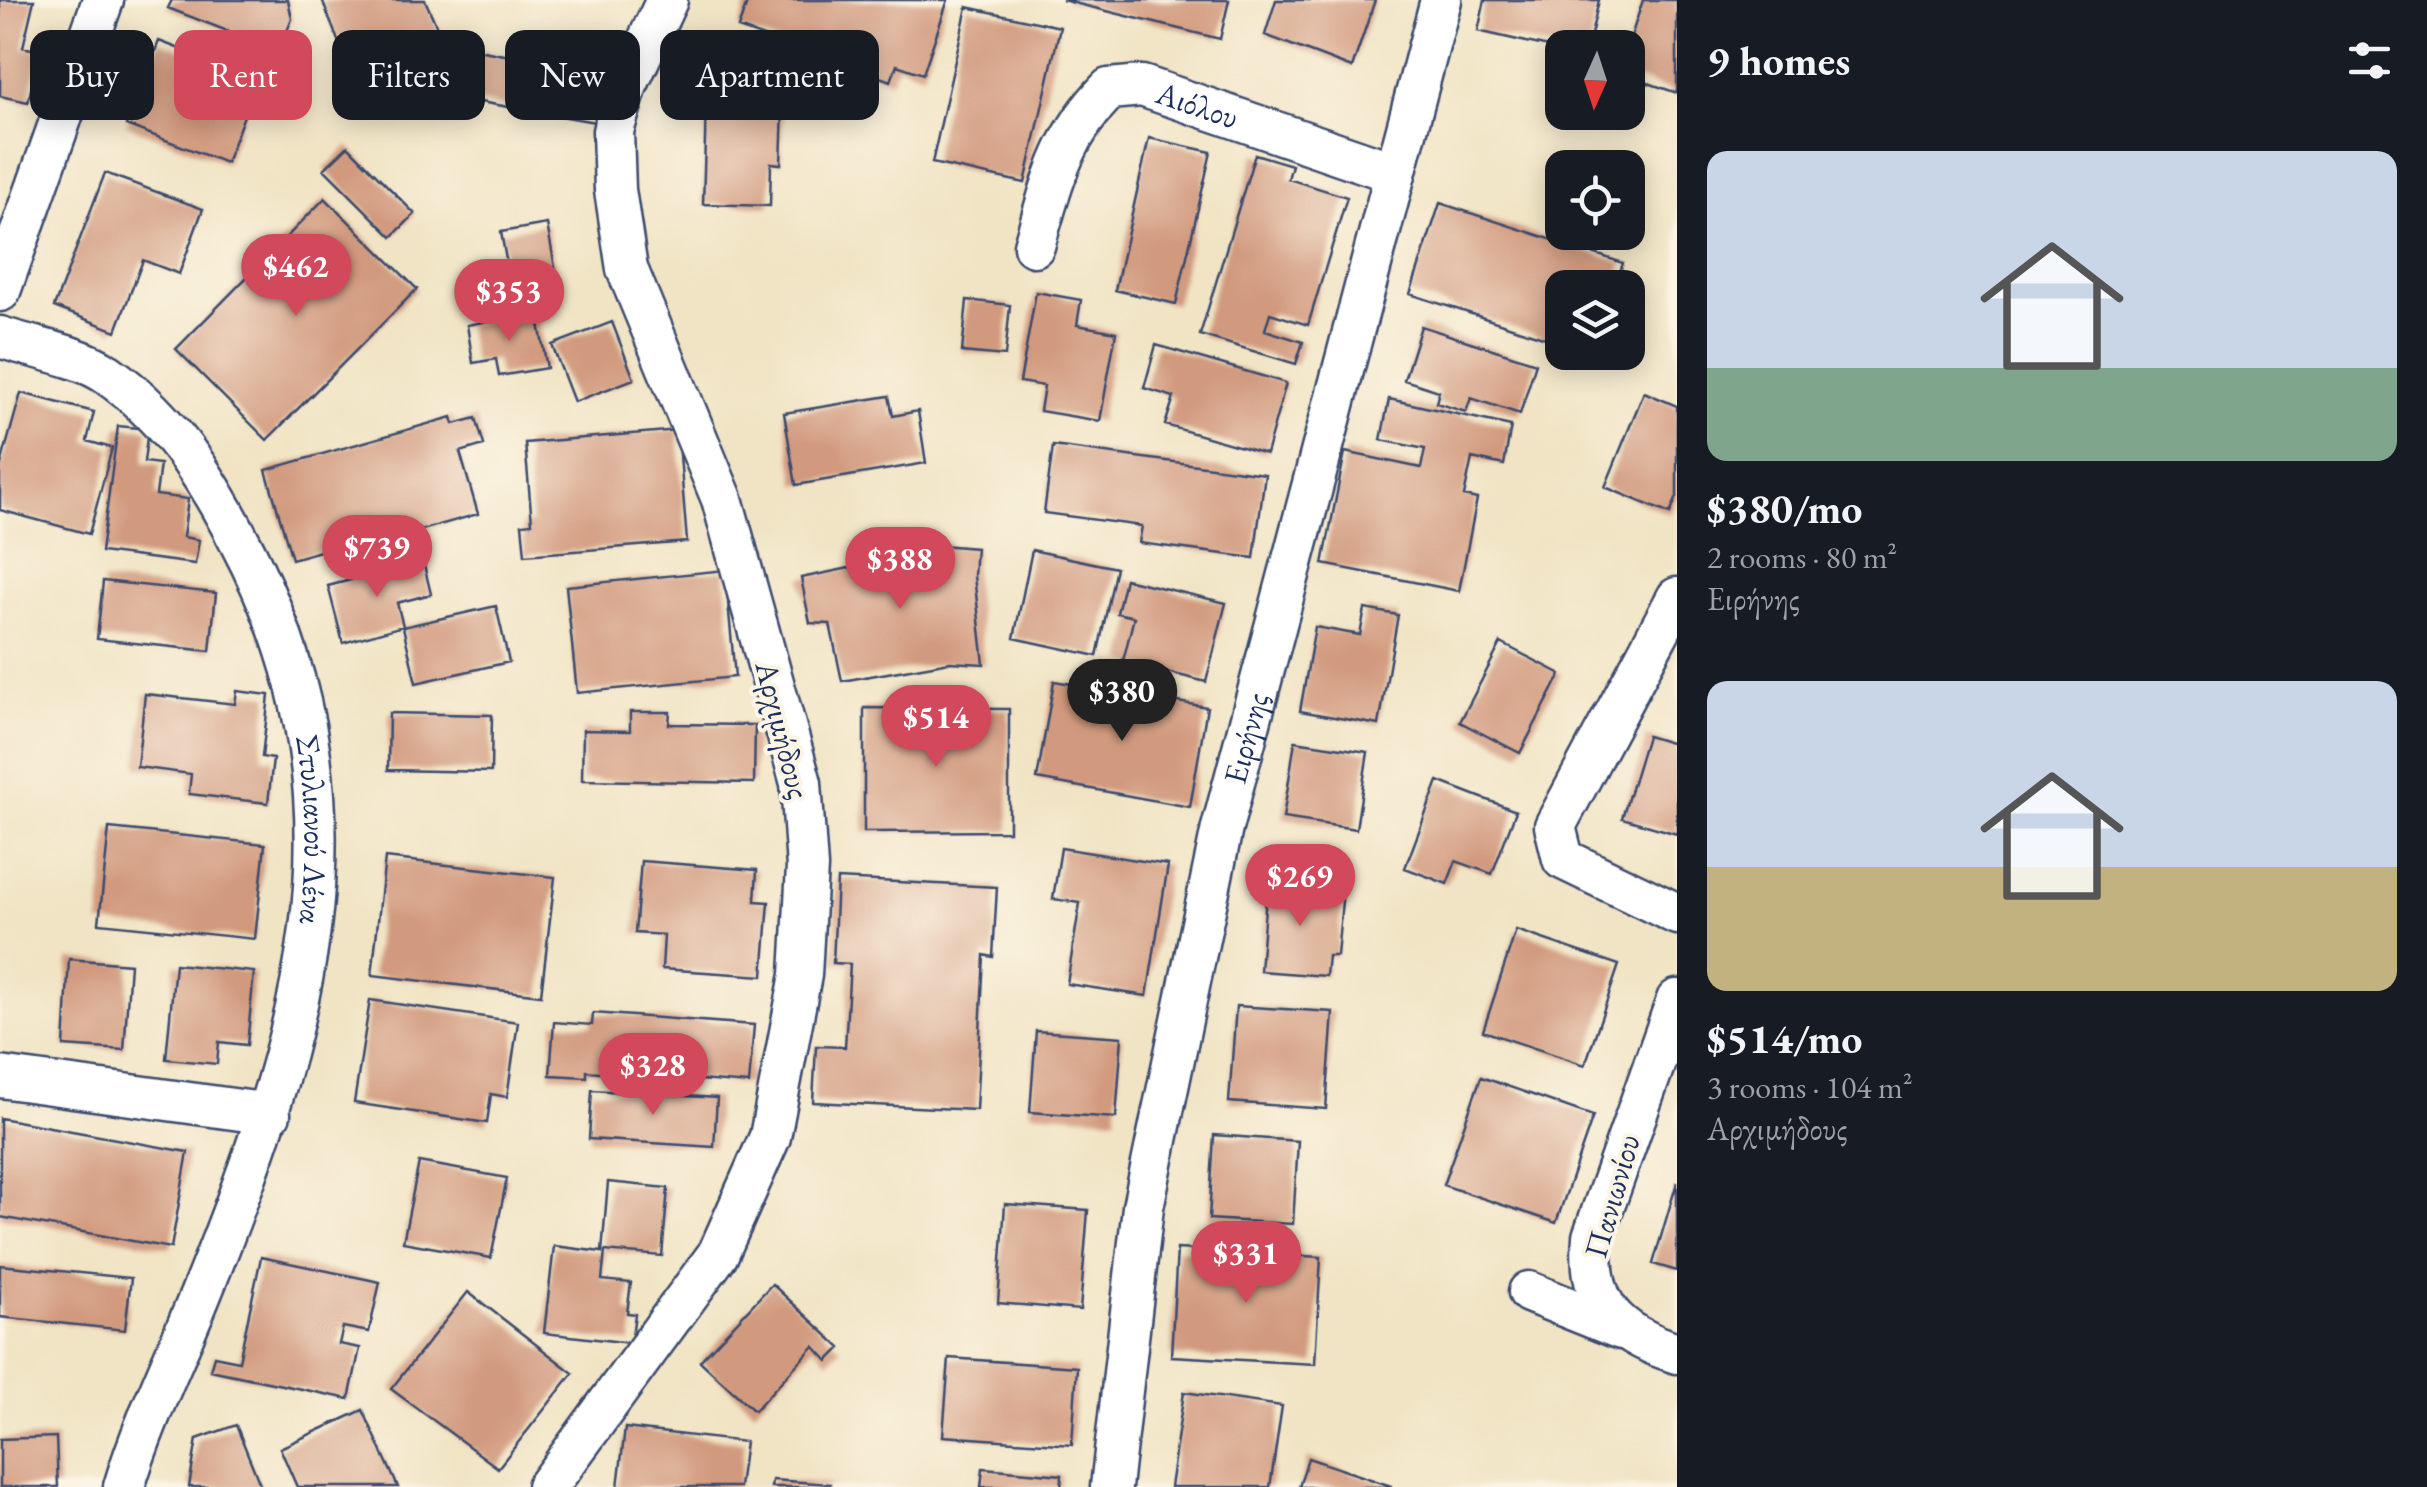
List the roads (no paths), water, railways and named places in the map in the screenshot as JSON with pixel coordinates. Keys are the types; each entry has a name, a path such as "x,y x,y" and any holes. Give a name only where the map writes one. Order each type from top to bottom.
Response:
{"street":[{"path":"0,291 103,0"},
{"name":"Αρχιμήδους","path":"547,1487 718,1254 770,1137 801,975 807,867 801,784 722,499 627,269 615,190 613,131 626,85 668,0"},
{"name":"Ειρήνης","path":"1112,1487 1142,1207 1222,828 1441,0"},
{"name":"Αιόλου","path":"1034,246 1060,155 1088,110 1109,89 1142,86 1395,173"},
{"name":"Στυλιανού Λένα","path":"0,336 104,372 170,428 222,504 275,613 305,719 316,784 319,856 300,999 270,1114 124,1487"},
{"path":"1677,598 1555,826 1564,859 1677,914"},
{"name":"Πανιωνίου","path":"1677,1000 1593,1237 1590,1272 1597,1298 1634,1334 1677,1354"},
{"path":"0,1077 270,1114"},
{"path":"1529,1292 1634,1334"}]}
